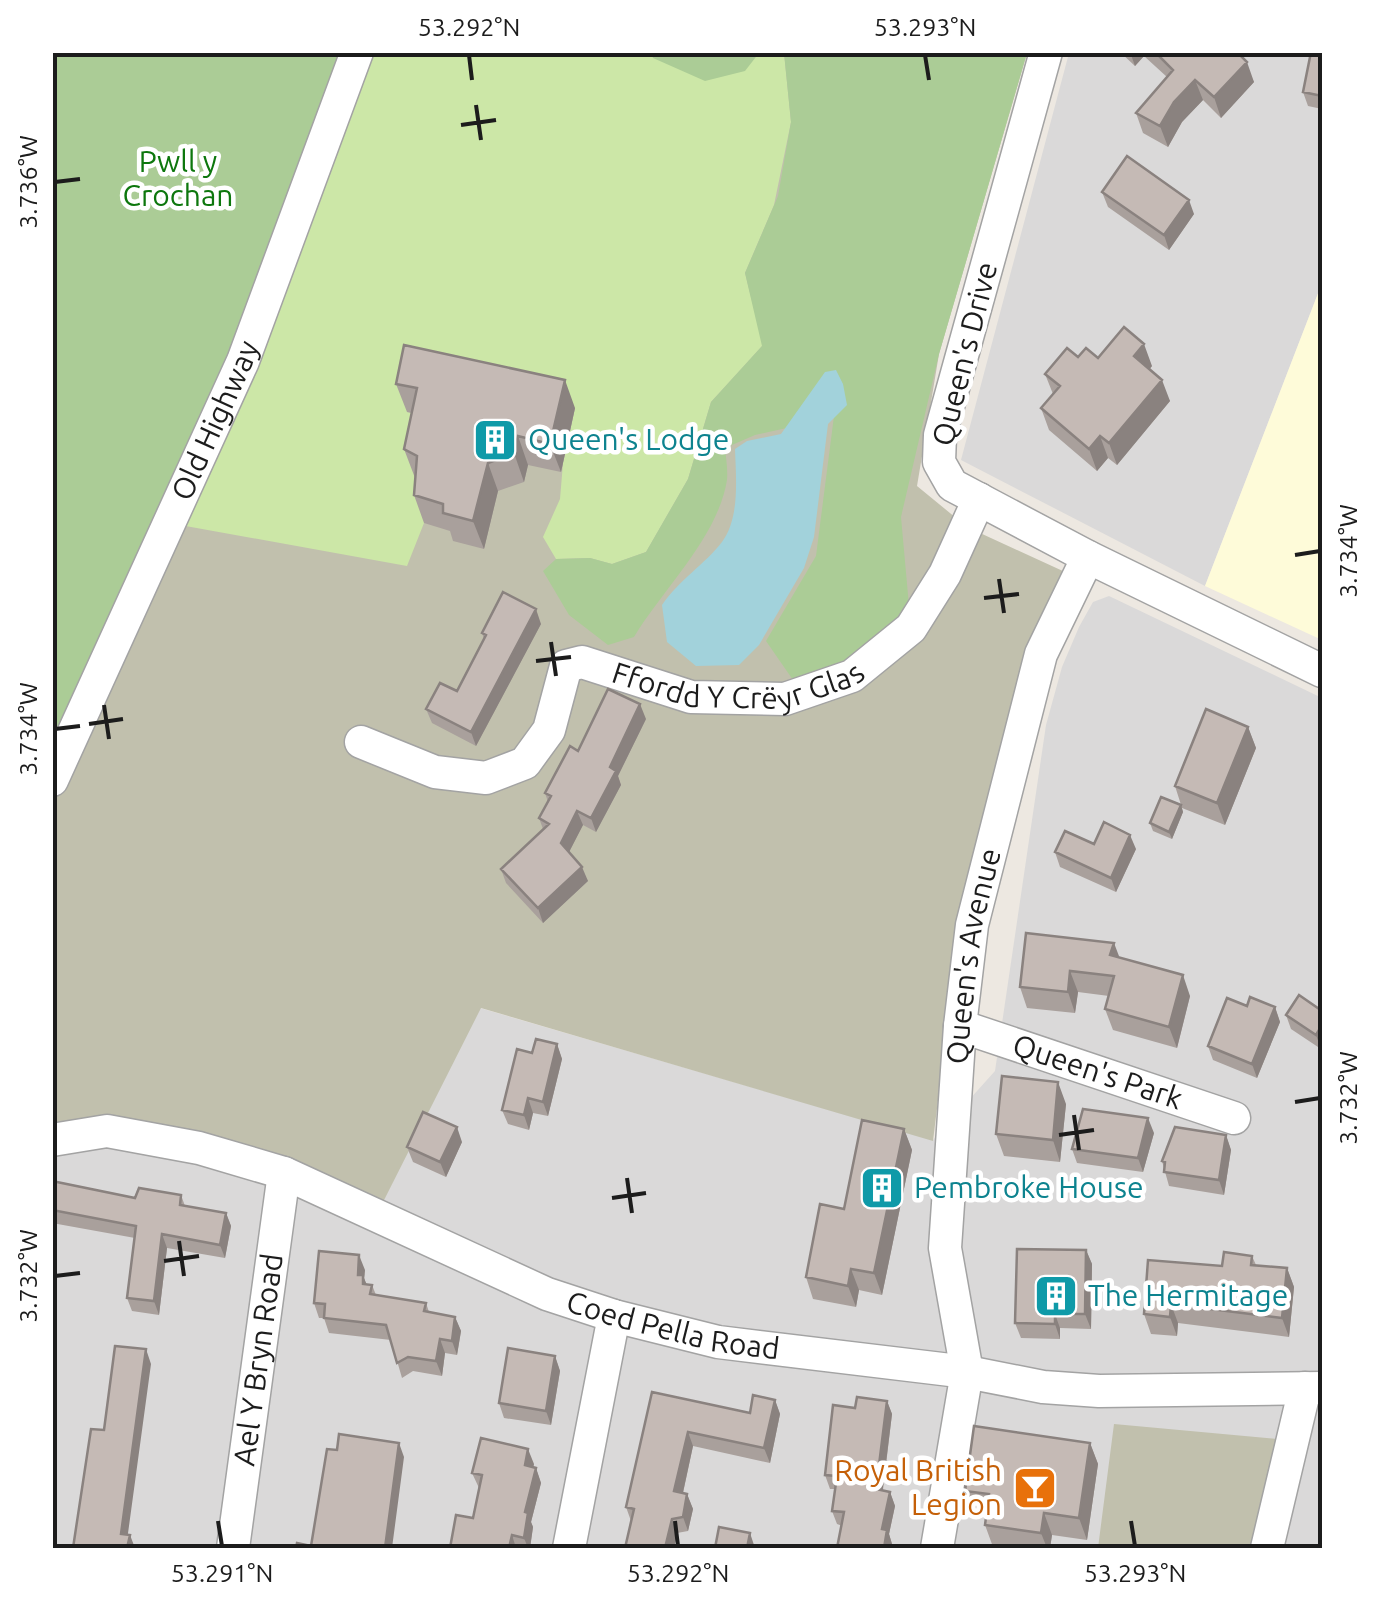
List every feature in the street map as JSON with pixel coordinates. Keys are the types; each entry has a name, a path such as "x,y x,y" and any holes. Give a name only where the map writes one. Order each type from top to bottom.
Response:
{"street":[{"name":"Old Highway","path":"52,780 243,361 357,52"},
{"name":"Queen's Drive","path":"1046,52 940,435 939,462 952,486 1322,671"},
{"name":"Ffordd Y Crëyr Glas","path":"361,742 436,772 486,778 525,763 549,730 566,666 582,662 691,698 785,699 852,676 911,628 945,574 978,499"},
{"name":"Queen's Avenue","path":"937,1548 967,1372 945,1248 960,1026 972,925 1041,654 1088,556"},
{"name":"Queen's Park","path":"960,1026 1234,1118"},
{"name":"Coed Pella Road","path":"52,1140 107,1132 199,1148 284,1173 547,1294 614,1316 718,1342 967,1372 1043,1387 1100,1391 1314,1388"},
{"name":"Ael Y Bryn Road","path":"233,1548 284,1173"},
{"path":"569,1548 614,1316"},
{"path":"1268,1548 1314,1388"}],"shaded area":[{"path":"357,53 1027,53 939,354 917,486 967,527 1065,572 947,1027 933,1141 481,1008 376,1216 199,1148 53,1140 53,780"},
{"path":"1069,53 1322,53 1322,283 1205,586 961,460"},
{"path":"1322,283 1322,640 1205,586"},
{"path":"1109,596 1322,698 1322,1548 53,1548 53,1140 107,1131 376,1215 480,1008 933,1140 995,1071 1046,725 1062,667 1079,627 1093,602"},
{"path":"1114,1424 1277,1439 1253,1548 1098,1548"}],"green space":[{"name":"Pwll y Crochan","path":"53,53 357,53 53,780"},
{"path":"357,53 784,53 791,122 774,205 745,273 763,345 711,402 688,479 646,552 612,564 590,558 556,559 543,537 560,499 575,408 407,412 427,416 424,523 407,566 169,523"},
{"path":"651,53 759,53 745,71 705,81 653,58"},
{"path":"784,53 1027,53 939,354 901,517 911,628 802,693 766,641 816,556 838,385 791,427 755,435 725,448 727,480 713,522 634,637 608,645 569,615 543,571 556,559 590,558 612,564 646,552 688,479 711,402 762,346 745,273 778,196 791,122"}],"water":[{"path":"836,370 847,405 828,424 814,537 804,568 759,645 739,665 696,666 667,642 662,605 728,532 736,497 735,449 747,441 781,434 825,372"}],"building":[{"path":"1155,52 1237,52 1247,62 1214,97 1195,80 1174,102 1160,126 1136,113 1173,70"},
{"path":"1311,52 1322,52 1322,96 1303,92"},
{"path":"1127,156 1189,200 1164,235 1102,192"},
{"path":"1124,327 1144,344 1134,356 1162,380 1109,443 1100,436 1089,449 1041,408 1060,386 1045,374 1067,348 1078,357 1086,348 1098,358"},
{"name":"Queen's Lodge","path":"404,345 565,380 550,444 518,436 514,453 488,463 473,521 443,513 443,504 414,495 417,456 404,449 417,388 396,384"},
{"path":"503,592 536,609 471,732 426,709 440,683 457,691"},
{"path":"608,689 640,704 610,767 616,771 591,818 577,811 561,843 582,867 538,908 501,869 549,824 539,818 551,796 545,793 570,746 578,751"},
{"path":"1206,709 1248,727 1217,803 1175,786"},
{"path":"1161,797 1181,805 1169,832 1150,823"},
{"path":"1104,822 1130,835 1111,878 1055,852 1065,831 1094,844"},
{"path":"1026,933 1114,943 1110,955 1183,975 1169,1027 1105,1009 1114,976 1070,971 1068,992 1020,987"},
{"path":"1299,995 1322,1011 1322,1025 1316,1035 1286,1015"},
{"path":"1250,997 1275,1007 1252,1064 1208,1046 1227,998 1247,1006"},
{"path":"536,1039 557,1044 543,1102 528,1098 524,1115 502,1110 517,1049 532,1053"},
{"path":"1002,1076 1058,1082 1053,1140 996,1134"},
{"path":"1083,1109 1148,1118 1138,1158 1072,1149"},
{"path":"423,1112 457,1127 440,1162 407,1147"},
{"name":"Pembroke House","path":"862,1120 904,1129 874,1273 851,1269 848,1286 806,1277 820,1204 844,1209"},
{"path":"1175,1127 1226,1135 1219,1180 1164,1172 1162,1161"},
{"path":"52,1181 135,1198 139,1188 181,1195 180,1205 226,1213 220,1245 162,1234 154,1301 127,1298 136,1226 52,1210"},
{"name":"The Hermitage","path":"1017,1249 1086,1250 1085,1314 1055,1314 1055,1324 1015,1323"},
{"path":"319,1251 359,1255 358,1275 363,1275 363,1284 372,1285 370,1294 426,1303 424,1311 455,1317 452,1341 440,1339 436,1361 408,1357 397,1363 386,1325 324,1318 325,1304 314,1303"},
{"path":"1224,1252 1252,1256 1251,1265 1287,1268 1282,1318 1171,1304 1170,1317 1144,1314 1148,1260 1222,1266"},
{"path":"115,1346 146,1349 121,1534 130,1535 127,1548 73,1548 91,1429 104,1430"},
{"path":"508,1348 555,1356 546,1411 499,1403"},
{"path":"652,1392 750,1413 753,1395 775,1400 764,1448 688,1432 674,1491 687,1494 683,1517 672,1519 665,1548 625,1548 634,1509 626,1507"},
{"path":"857,1397 887,1401 876,1489 890,1492 882,1529 887,1530 884,1548 837,1548 844,1512 832,1511 837,1476 825,1475 833,1405 855,1408"},
{"name":"Royal British Legion","path":"974,1426 1090,1443 1079,1518 1044,1513 1041,1533 985,1525 989,1494 965,1491"},
{"path":"339,1434 399,1443 385,1548 296,1548 297,1543 311,1546 327,1449 337,1450"},
{"path":"481,1438 528,1449 525,1465 536,1468 525,1512 528,1513 524,1538 512,1535 509,1548 450,1548 456,1515 473,1518 482,1475 472,1473"},
{"path":"719,1527 750,1533 747,1548 715,1548"}],"place":[{"name":"Queen's Lodge","path":"495,440"},
{"name":"Pembroke House","path":"882,1188"},
{"name":"The Hermitage","path":"1056,1296"},
{"name":"Royal British Legion","path":"1035,1488"}]}
